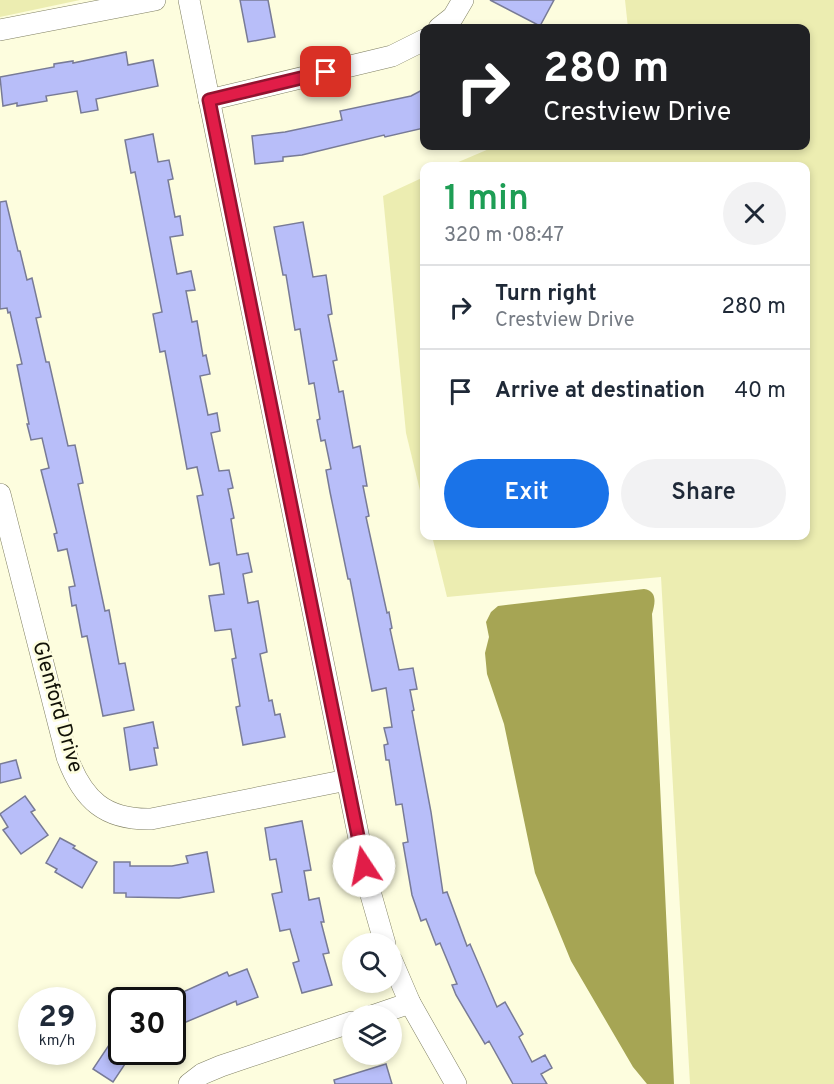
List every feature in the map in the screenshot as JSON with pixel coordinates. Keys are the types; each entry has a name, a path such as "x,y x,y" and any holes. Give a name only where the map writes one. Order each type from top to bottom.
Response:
{"street":[{"path":"0,30 155,0"},
{"path":"189,0 369,888 382,933"},
{"path":"444,24 453,17 463,0"},
{"path":"209,100 392,56 420,42"},
{"name":"Glenford Drive","path":"0,494 67,758 74,776 97,804 129,819 151,819 347,780"},
{"path":"402,984 410,1003 456,1084"},
{"path":"402,1006 410,1003"},
{"path":"189,1084 202,1074 221,1066 342,1025"}],"green space":[{"path":"0,0 80,0 0,17"},
{"path":"625,0 834,0 834,1084 690,1084 661,577 447,597 433,540 810,540 810,162 458,162 487,150 810,150 810,24 628,24"},
{"path":"420,179 420,491 406,433 383,196"}],"shaded area":[{"path":"644,589 652,592 654,599 652,614 674,1084 647,1084 633,1067 571,961 535,873 504,724 487,674 485,653 489,637 486,622 491,612 498,606"}],"building":[{"path":"240,0 268,0 275,37 248,42"},
{"path":"490,0 554,0 541,24 536,24"},
{"path":"126,52 128,65 153,60 158,86 96,99 98,110 81,113 77,91 46,96 47,101 3,106 0,77 54,67 54,64 73,61 73,63"},
{"path":"420,91 420,129 385,137 384,135 302,155 283,157 283,161 255,164 252,136 285,132 342,120 340,111 411,96"},
{"path":"153,134 158,162 169,160 173,179 168,180 175,217 180,216 183,235 170,237 177,274 191,271 195,290 186,291 192,322 197,321 203,356 206,355 210,374 200,376 208,415 217,413 220,431 211,433 219,471 229,470 233,488 228,489 234,518 231,519 237,555 248,553 252,572 243,574 248,603 258,601 267,652 260,654 269,701 272,700 275,715 280,714 285,737 243,745 236,707 240,706 232,659 236,658 231,629 215,631 209,596 224,594 219,563 210,565 197,496 203,495 197,467 187,469 165,351 160,352 153,314 162,312 135,172 131,173 125,140"},
{"path":"6,201 27,280 32,278 41,317 36,318 46,362 49,362 68,446 75,445 83,483 78,484 105,611 109,610 119,664 125,663 134,710 103,716 87,636 82,637 76,605 72,606 69,587 75,586 67,549 58,551 54,534 57,533 41,470 49,468 42,438 31,440 17,365 22,364 10,312 8,313 7,308 0,309 0,202"},
{"path":"303,222 313,277 326,275 332,314 328,315 337,360 333,361 339,392 343,391 353,448 360,446 367,486 363,486 369,516 366,517 387,613 389,612 392,628 390,629 399,670 413,668 417,689 410,690 414,710 412,711 443,893 447,892 467,946 470,944 497,1007 505,1002 523,1034 519,1037 532,1062 545,1055 552,1068 541,1074 547,1084 513,1084 489,1041 485,1044 456,995 452,985 457,984 440,943 436,945 426,919 421,921 412,895 403,843 408,842 402,804 396,805 389,760 386,760 384,745 388,744 384,728 392,727 386,688 372,691 330,492 326,470 331,469 325,440 321,441 314,383 309,384 300,329 295,330 286,275 283,275 274,227"},
{"path":"153,722 158,748 154,748 157,765 130,770 124,728"},
{"path":"16,760 21,778 0,783 0,764"},
{"path":"25,796 35,810 31,812 48,835 21,854 3,830 8,827 0,814"},
{"path":"302,821 311,870 304,871 309,900 319,898 324,922 321,922 329,953 323,954 332,985 302,993 293,963 299,961 290,929 280,931 272,894 282,892 276,859 270,860 265,828"},
{"path":"60,838 97,862 82,888 55,872 57,869 46,863"},
{"path":"207,852 214,892 179,898 126,897 126,893 114,893 114,862 130,862 130,866 172,866 188,863 186,856"},
{"path":"247,969 258,997 237,1005 236,1001 186,1022 186,991 227,972 229,976"},
{"path":"108,1046 108,1065 124,1065 113,1082 93,1069"},
{"path":"386,1065 392,1084 335,1084 334,1080"}],"route":[{"path":"326,72 209,100 364,866"}]}
